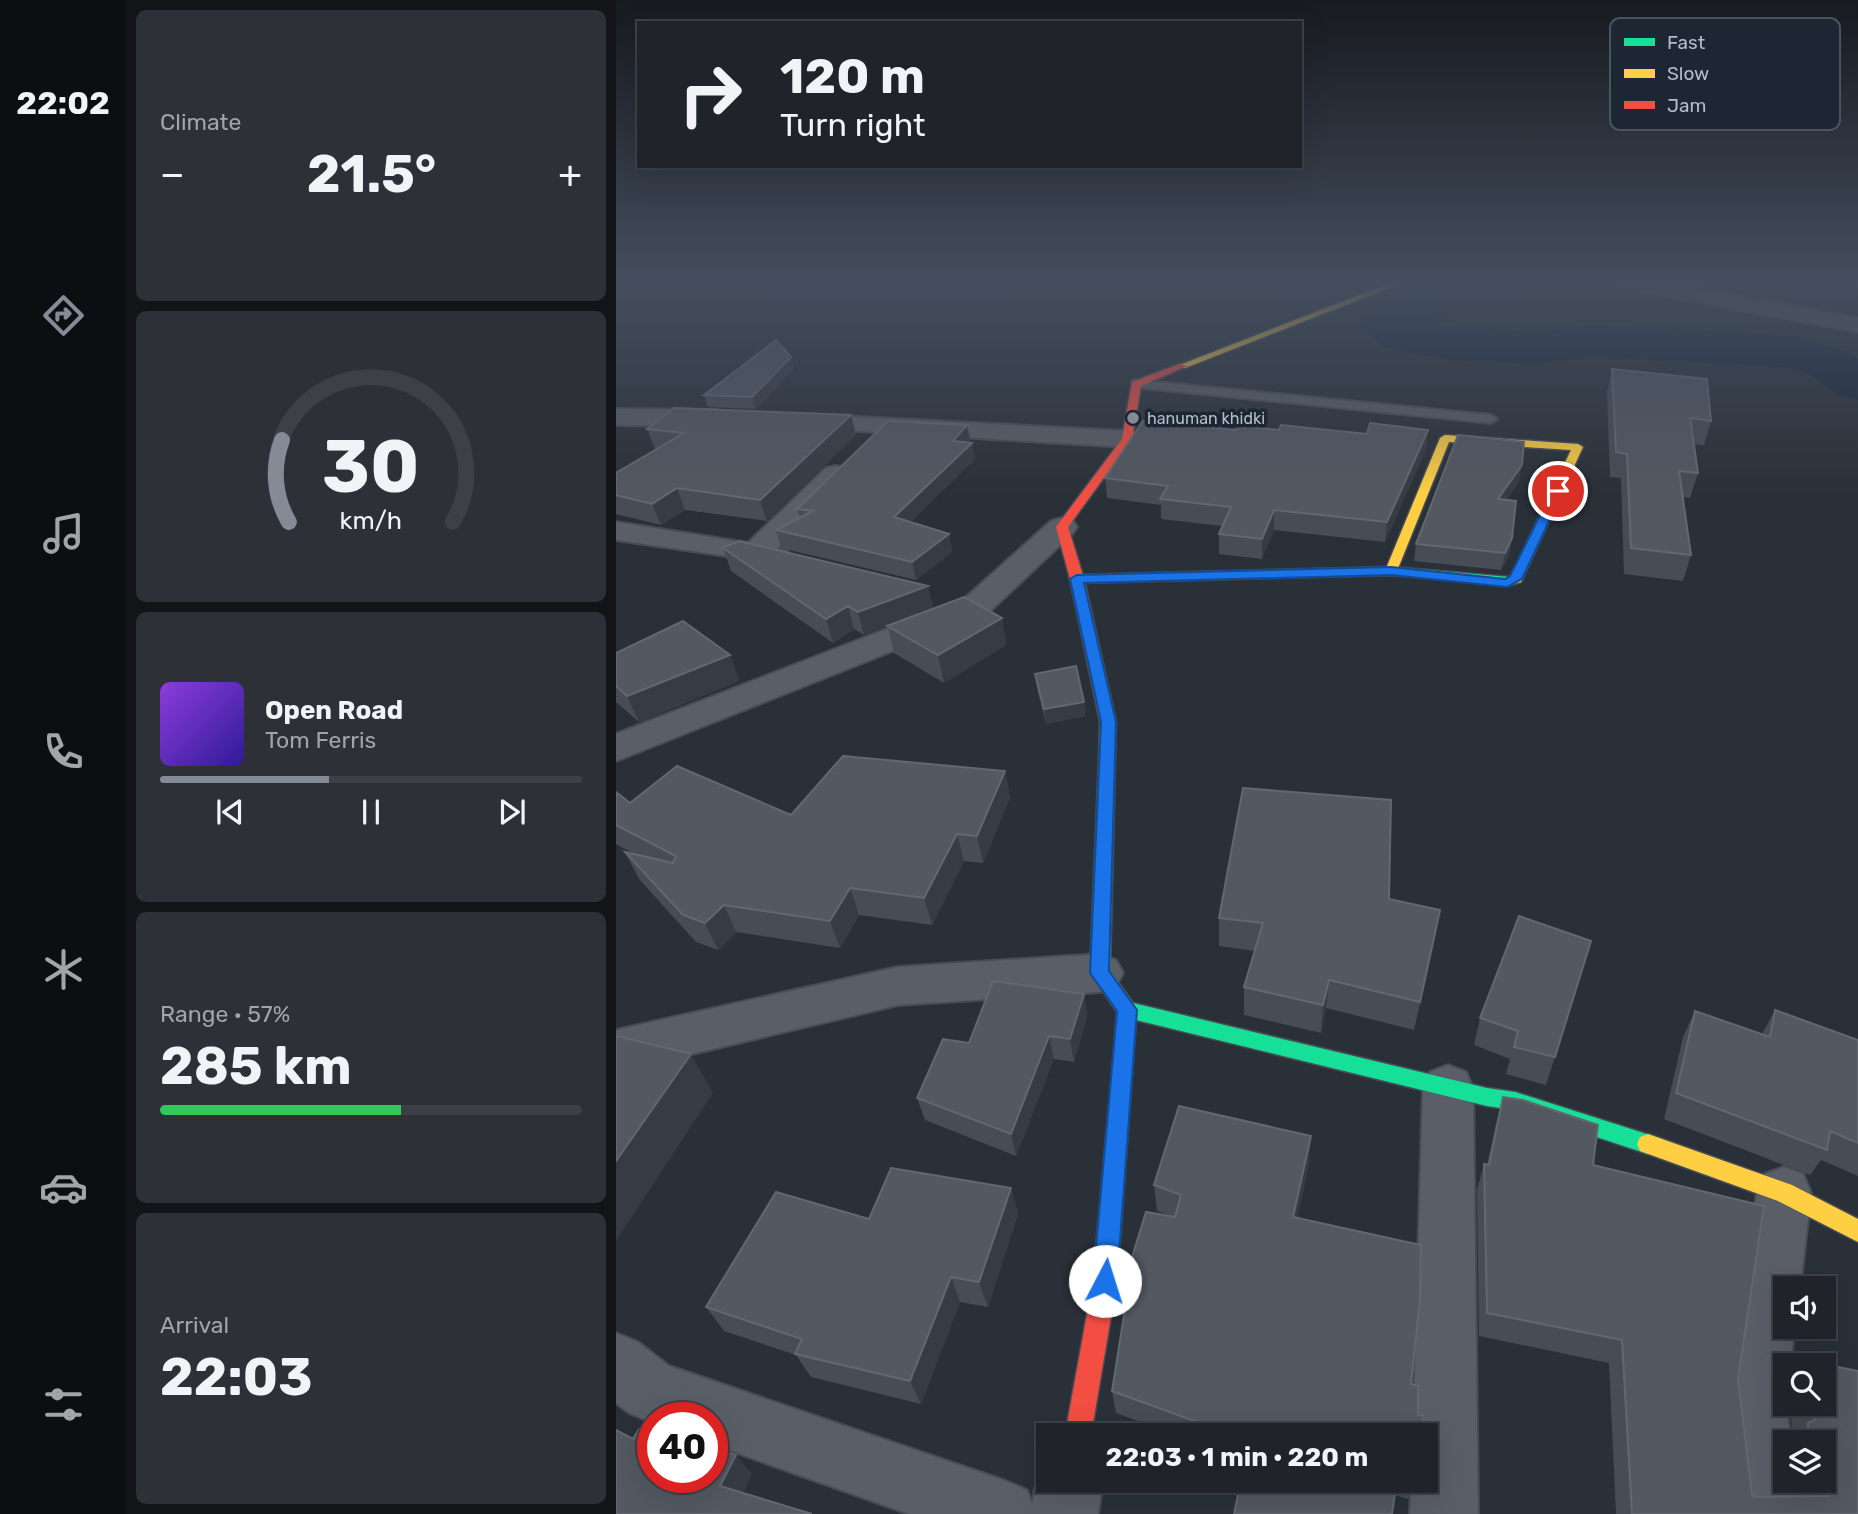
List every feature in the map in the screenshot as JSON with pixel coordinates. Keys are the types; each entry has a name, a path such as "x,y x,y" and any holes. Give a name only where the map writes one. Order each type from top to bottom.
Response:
{"street":[{"path":"616,748 908,630 976,606 1062,527 1127,439 1136,384 1218,354"},
{"path":"616,417 736,418"},
{"path":"776,421 1127,439"},
{"path":"755,553 884,426"},
{"path":"1077,579 1391,571 1499,584 1513,582 1578,447 1445,438 1391,571"},
{"path":"1062,527 1077,579 1108,722 1100,973 1127,1010 1448,1088 1515,1101 1677,1153 1784,1193 1858,1231"},
{"path":"616,531 755,553 807,566"},
{"path":"924,593 976,606"},
{"path":"616,1051 898,986 1100,973"},
{"path":"1080,1423 1105,1281 1127,1010"},
{"path":"1444,1514 1448,1088"},
{"path":"1770,1514 1754,1402 1784,1193"},
{"path":"616,1364 651,1391 1003,1514"},
{"path":"1064,1514 1068,1493"}],"lane":[{"path":"1136,384 1490,419"}],"building":[{"path":"758,354 788,354 791,357 752,397 704,395"},
{"path":"1612,369 1707,379 1711,421 1690,418 1698,473 1679,471 1691,555 1631,548 1627,454 1616,452"},
{"path":"674,408 851,415 760,500 677,488 652,504 616,495 616,473 684,433 647,429"},
{"path":"888,421 967,425 953,441 972,443 894,517 949,534 912,562 776,530 813,511 797,509"},
{"path":"1143,421 1236,430 1239,426 1279,430 1281,425 1367,434 1370,423 1428,430 1387,522 1274,510 1262,539 1219,534 1231,507 1160,499 1168,486 1105,478"},
{"path":"1458,435 1524,442 1522,465 1498,499 1516,501 1512,538 1505,553 1416,544"},
{"path":"739,541 928,586 858,612 848,606 826,619 723,548"},
{"path":"964,597 1002,618 938,655 887,626"},
{"path":"683,621 730,655 627,696 616,686 616,653"},
{"path":"1076,666 1084,702 1044,709 1035,674"},
{"path":"843,756 1005,771 977,836 957,834 924,898 850,888 830,921 724,905 705,923 683,915 625,852 673,863 676,856 616,825 616,792 630,803 677,766 791,815"},
{"path":"1243,788 1391,800 1389,899 1440,910 1420,1002 1329,980 1323,1005 1244,987 1263,923 1219,918"},
{"path":"1519,916 1591,941 1555,1057 1514,1047 1518,1031 1480,1018"},
{"path":"993,981 1084,994 1070,1039 1049,1036 1011,1134 917,1098 943,1039 969,1043"},
{"path":"1775,1010 1858,1040 1858,1143 1830,1131 1827,1150 1676,1093 1695,1011 1770,1037"},
{"path":"616,1036 691,1054 616,1161"},
{"path":"1503,1097 1523,1100 1598,1125 1593,1165 1764,1206 1738,1379 1752,1495 1828,1496 1828,1493 1836,1493 1836,1430 1808,1430 1808,1423 1815,1420 1814,1416 1836,1416 1836,1367 1858,1371 1858,1514 1632,1514 1622,1340 1487,1313 1484,1164 1489,1165"},
{"path":"1179,1106 1311,1136 1293,1217 1421,1245 1420,1299 1411,1384 1418,1386 1418,1415 1424,1416 1423,1423 1200,1423 1112,1391 1128,1290 1133,1277 1130,1276 1133,1254 1146,1212 1175,1217 1181,1195 1154,1185"},
{"path":"891,1168 1011,1188 979,1282 951,1277 910,1381 795,1354 802,1339 706,1307 776,1192 869,1219"},
{"path":"616,1430 633,1439 637,1432 637,1493 728,1493 728,1488 812,1514 616,1514"},
{"path":"728,1453 736,1455 728,1470"},
{"path":"1238,1493 1395,1493 1392,1514 1234,1514"}],"waterway":[{"path":"1797,354 1828,363 1858,383"}],"traffic: fast":[{"path":"1077,579 1391,571 1510,581"},
{"path":"1107,759 1100,973 1127,1010 1122,1073"},
{"path":"1127,1010 1487,1097 1515,1101 1648,1144"}],"traffic: slow":[{"path":"1182,366 1214,354"},
{"path":"1391,571 1445,438 1578,447 1516,579 1510,581"},
{"path":"1648,1144 1784,1193 1858,1231"}],"traffic: jam":[{"path":"1107,759 1108,722 1077,579 1062,527 1127,439 1136,384 1182,366"},
{"path":"1080,1423 1105,1281 1122,1073"}],"place":[{"name":"hanuman khidki","path":"1133,418"}],"route":[{"path":"1105,1281 1127,1010 1100,973 1108,722 1077,579 1391,571 1499,584 1513,582 1558,491"}]}
